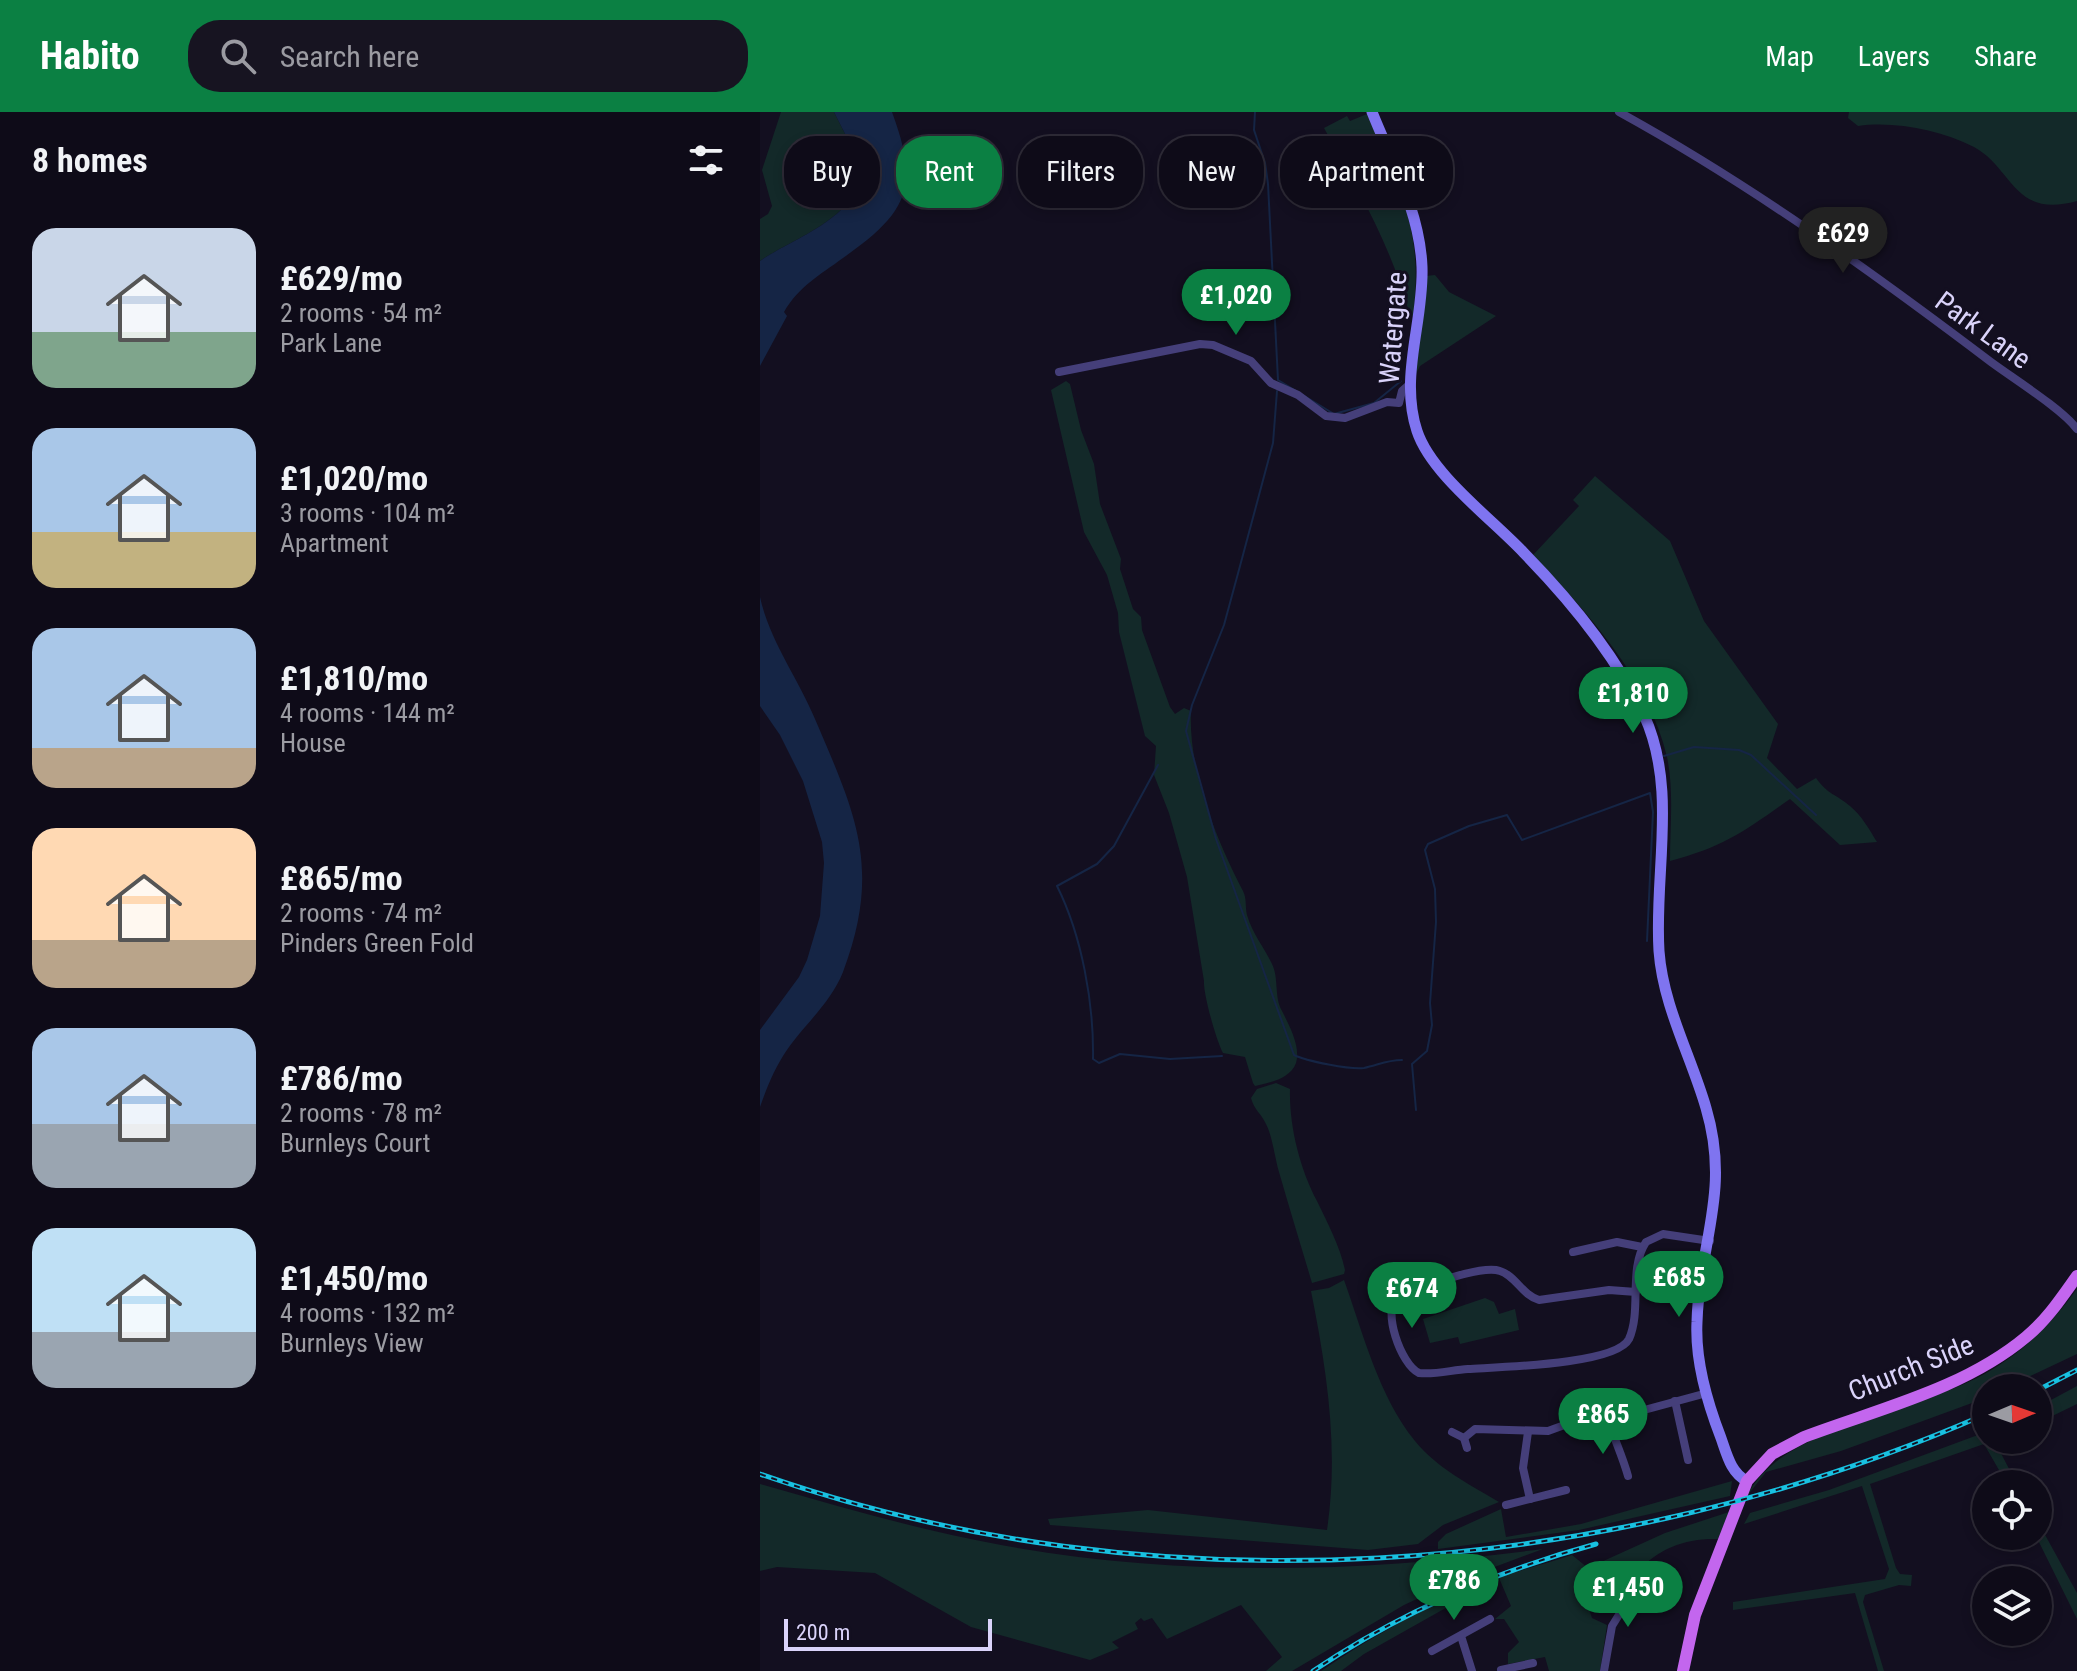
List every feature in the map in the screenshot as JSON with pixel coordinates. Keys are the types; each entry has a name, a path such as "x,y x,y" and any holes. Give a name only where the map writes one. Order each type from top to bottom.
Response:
{"main road":[{"name":"Watergate","path":"1372,112 1407,193 1422,263 1411,383 1418,435 1433,463 1525,553 1610,655 1646,719 1657,751 1663,787 1659,950 1671,1009 1706,1105 1713,1134 1716,1193 1696,1324 1707,1393 1731,1466 1738,1476 1747,1481"},
{"name":"Church Side","path":"1747,1481 1762,1463 1784,1447 1943,1385 1988,1364 2038,1325 2077,1276"},
{"path":"1683,1671 1695,1615 1747,1481"}],"street":[{"name":"Park Lane","path":"1619,112 1692,152 1808,230 1962,340 2077,429"},
{"path":"1059,372 1200,344 1213,345 1251,361 1271,383 1298,395 1326,416 1345,418 1387,402 1399,403 1413,412"},
{"path":"1399,403 1402,391 1411,383"},
{"path":"1636,1292 1609,1290 1539,1300 1529,1296 1505,1273 1488,1269 1398,1295 1390,1303 1389,1315 1407,1364 1419,1373 1549,1364 1618,1349 1627,1343 1632,1329 1642,1247 1651,1238 1663,1234 1710,1241"},
{"path":"1573,1252 1617,1242 1642,1247"},
{"path":"1464,1438 1475,1429 1548,1431 1606,1412 1633,1413 1707,1393"},
{"path":"1675,1401 1688,1460"},
{"path":"1606,1412 1628,1476"},
{"path":"1452,1432 1464,1438 1467,1448"},
{"path":"1528,1432 1523,1468 1530,1499"},
{"path":"1506,1505 1566,1490"},
{"path":"1604,1671 1612,1626 1640,1581"},
{"path":"1610,1589 1626,1601"},
{"path":"1432,1651 1490,1619"},
{"path":"1461,1636 1472,1671"},
{"path":"1500,1671 1533,1663"}],"green space":[{"path":"781,112 834,112 846,136 784,136 784,208 842,208 820,226 760,261 760,219 768,214 772,206 762,170"},
{"path":"1849,112 2077,112 2077,201 2056,205 2039,203 2016,189 1987,156 1974,147 1917,128 1858,126 1848,118"},
{"path":"1367,114 1377,136 1328,136 1324,128 1347,116 1350,121"},
{"path":"1367,208 1406,208 1415,260 1413,316 1410,316 1394,266"},
{"path":"1435,275 1449,292 1496,316 1420,366 1416,374 1426,276"},
{"path":"1066,381 1070,384 1081,430 1094,464 1100,504 1121,559 1120,569 1133,609 1141,617 1142,630 1170,707 1175,714 1184,708 1191,711 1194,757 1206,804 1244,894 1249,922 1274,969 1278,1000 1296,1043 1297,1057 1293,1068 1285,1076 1267,1083 1255,1086 1245,1057 1223,1053 1214,1028 1187,877 1169,813 1154,775 1156,746 1145,736 1107,575 1084,532 1051,390"},
{"path":"1595,476 1670,541 1704,621 1778,724 1767,758 1797,789 1816,778 1854,810 1877,842 1840,845 1790,799 1733,837 1670,861 1669,770 1658,728 1646,700 1594,623 1533,555 1579,506 1573,500"},
{"path":"1276,1083 1290,1089 1291,1118 1301,1161 1337,1243 1345,1270 1344,1274 1312,1283 1270,1134 1251,1098 1257,1089"},
{"path":"1344,1280 1373,1364 1402,1424 1433,1460 1499,1502 1443,1525 1418,1544 1368,1550 1050,1525 1048,1519 1148,1510 1327,1530 1332,1470 1330,1410 1311,1291 1329,1288"},
{"path":"2077,1289 2077,1354 2035,1374 1984,1374 2032,1340"},
{"path":"1485,1298 1494,1302 1499,1314 1515,1309 1519,1330 1460,1344 1458,1337 1430,1343 1423,1319"},
{"path":"1972,1380 1972,1403 1841,1451 1766,1472 1747,1496 1763,1473 1787,1454 1816,1438"},
{"path":"2077,1386 2077,1404 2052,1416 2052,1399"},
{"path":"1972,1437 1972,1448 1870,1484 1896,1568 1900,1574 1912,1575 1911,1586 1899,1585 1865,1595 1863,1602 1884,1671 1878,1671 1855,1593 1733,1610 1733,1602 1885,1579 1889,1569 1862,1486 1744,1524 1750,1513 1829,1490"},
{"path":"1990,1454 2001,1454 2010,1470 1999,1470"},
{"path":"1732,1481 1730,1496 1579,1530 1438,1549 1438,1542 1446,1534 1501,1509 1506,1537 1581,1524"},
{"path":"760,1484 880,1518 970,1539 1068,1556 1136,1563 1204,1567 1340,1567 1543,1549 1449,1584 1404,1605 1292,1671 1266,1671 1282,1657 1241,1605 1167,1639 1152,1618 1144,1621 1141,1618 1135,1623 1138,1629 1112,1642 1119,1648 1090,1660 971,1627 875,1573 777,1567 760,1571"},
{"path":"1729,1512 1718,1539 1695,1540 1674,1546 1654,1557 1637,1572 1630,1566 1584,1594 1592,1618 1607,1625 1600,1671 1549,1671 1545,1657 1508,1664 1508,1653 1519,1642 1504,1619 1495,1619 1511,1606 1499,1578 1364,1654 1341,1671 1321,1671 1394,1626 1472,1587 1496,1578 1572,1555 1588,1568 1665,1533"},
{"path":"2052,1547 2077,1593 2077,1619 2052,1566 2043,1550 2052,1550"}],"water":[{"path":"834,112 892,112 900,136 896,136 896,208 865,242 796,295 784,312 787,316 760,366 760,261 820,226 842,208 880,208 880,136 846,136"},
{"path":"760,597 770,629 808,704 842,784 859,842 862,872 855,935 843,972 831,995 783,1056 760,1107 760,1030 799,977 807,960 820,916 824,863 822,842 803,781 780,735 760,706"}],"waterway":[{"path":"1255,112 1254,130 1268,184 1278,380 1334,414 1374,403 1401,381"},
{"path":"1277,391 1273,443 1224,625 1192,705 1186,731 1216,839 1294,1055 1358,1068 1402,1060"},
{"path":"1664,756 1694,747 1739,750 1751,755 1816,815"},
{"path":"1158,765 1114,846 1097,864 1057,886 1073,926 1085,971 1093,1059 1099,1063 1120,1054 1170,1059 1222,1056"},
{"path":"1416,1110 1412,1064 1427,1051 1432,1025 1430,1003 1436,922 1435,889 1425,850 1428,844 1469,826 1507,815 1522,840 1650,793 1653,812 1647,941"}],"railway":[{"path":"2052,1383 2077,1370"},
{"path":"760,1474 910,1518 1064,1546 1221,1559 1378,1558 1535,1542 1690,1513 1841,1470 1972,1419"},
{"path":"1313,1671 1380,1630 1449,1596 1521,1567 1596,1544"}]}
